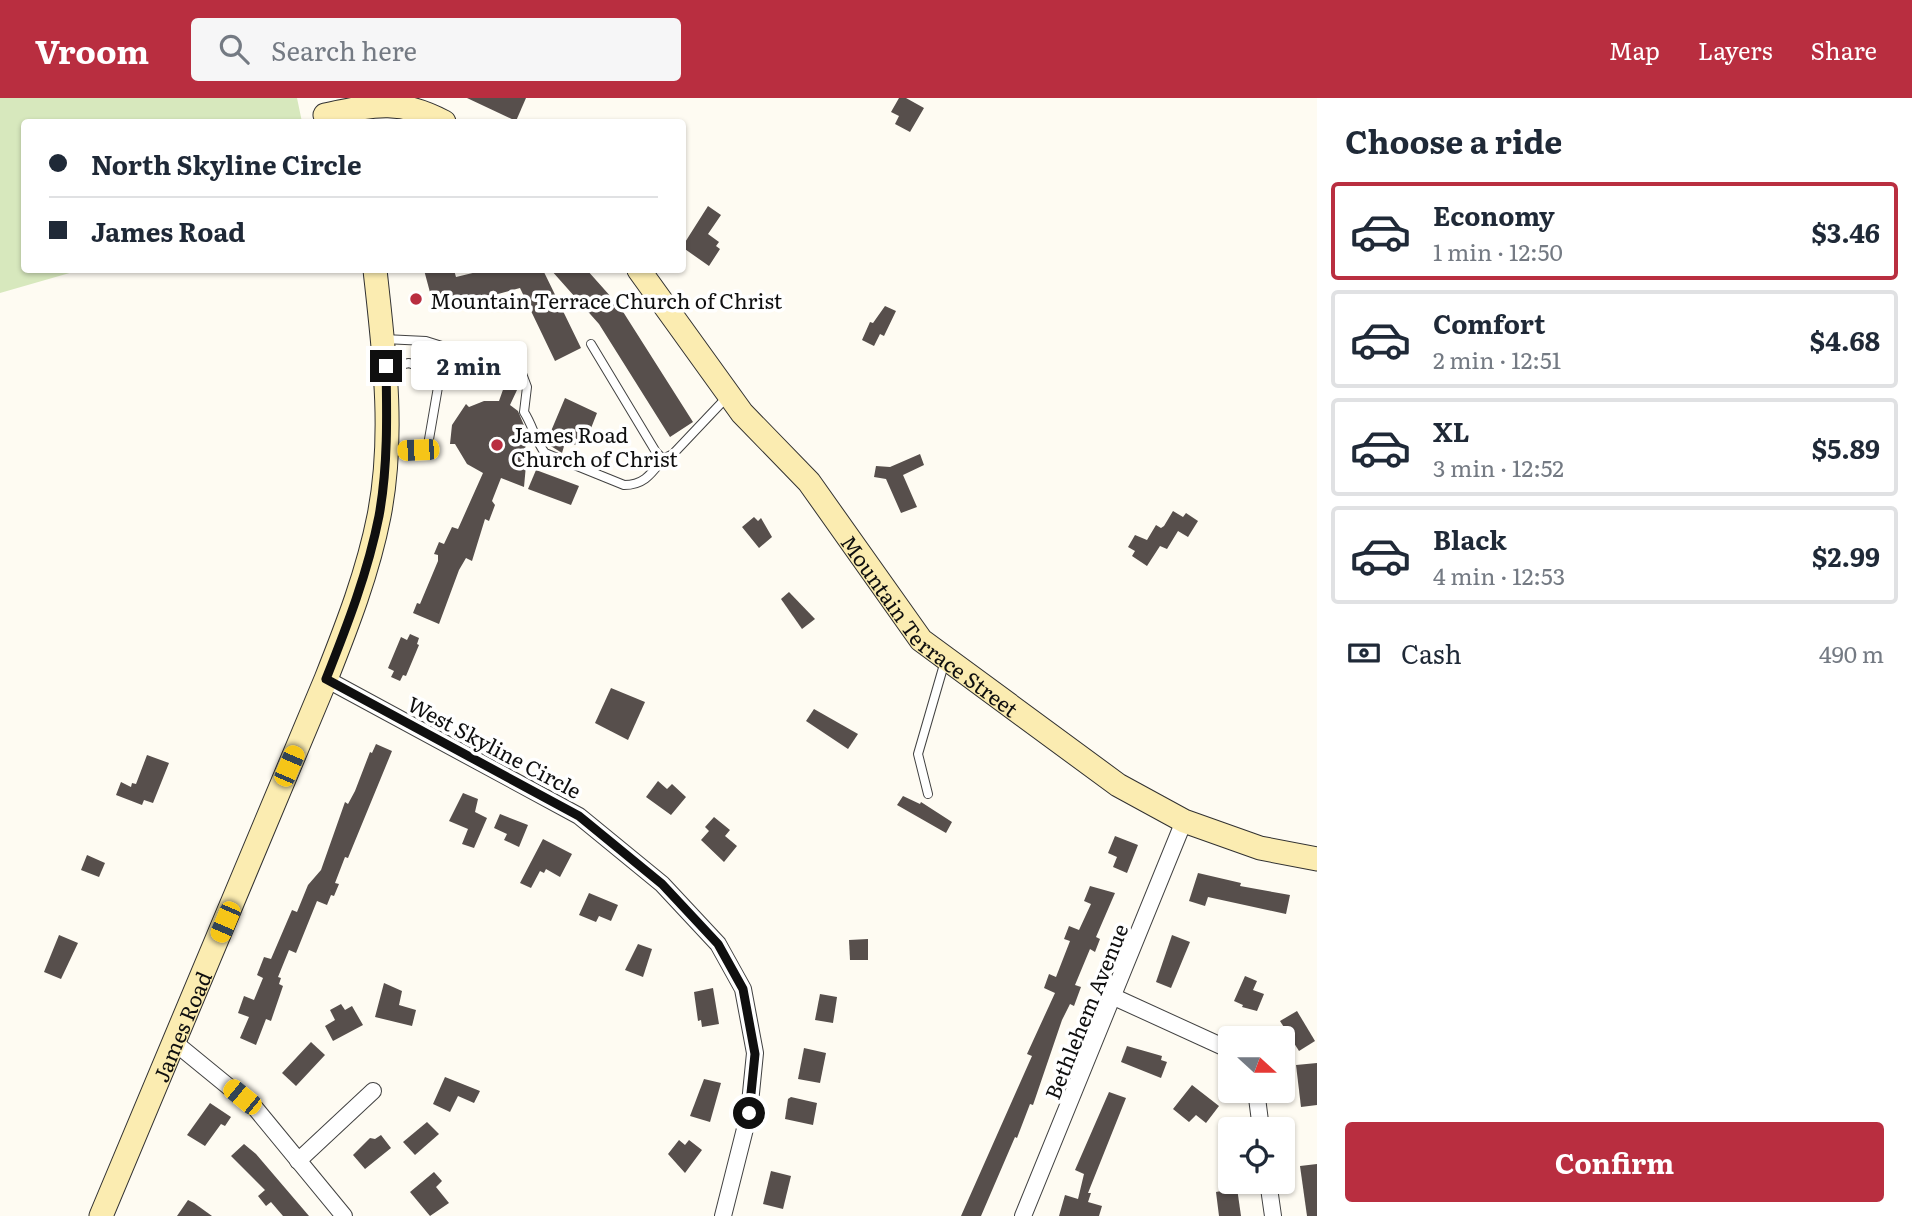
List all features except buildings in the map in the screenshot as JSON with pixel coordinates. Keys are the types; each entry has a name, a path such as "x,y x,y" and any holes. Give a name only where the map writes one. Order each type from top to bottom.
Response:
{"street":[{"path":"324,112 376,104 395,105 410,107 437,119"},
{"name":"James Road","path":"101,1216 326,679 351,616 371,548 379,513 385,452 386,368 375,273"},
{"name":"Mountain Terrace Street","path":"641,273 743,413 809,482 921,640 1118,785 1184,821 1260,848 1317,859"},
{"name":"West Skyline Circle","path":"326,679 579,816 662,884 718,944 743,989 755,1054 749,1113 723,1216"},
{"name":"Bethlehem Avenue","path":"1023,1216 1184,821"},
{"path":"1114,997 1218,1044"},
{"path":"174,1042 256,1109 344,1216"},
{"path":"298,1161 373,1091"},
{"path":"1270,1194 1273,1216"}],"lane":[{"path":"383,339 426,341 522,371 527,387 524,412 536,431 537,442 545,453 624,485 637,485 646,480 663,458 673,454 729,395"},
{"path":"591,344 656,452 663,458"},
{"path":"385,452 418,450 428,445 438,387 433,372 421,367 409,363 386,368"},
{"path":"928,794 918,754 946,659"}],"green space":[{"path":"0,98 297,98 301,119 21,119 21,273 70,273 0,293"}],"place":[{"name":"Mountain Terrace Church of Christ","path":"416,299"},
{"name":"James Road Church of Christ","path":"497,445"}],"route":[{"path":"386,366 385,466 379,513 351,616 326,679 579,816 662,884 718,944 743,989 755,1054 749,1113"}]}
